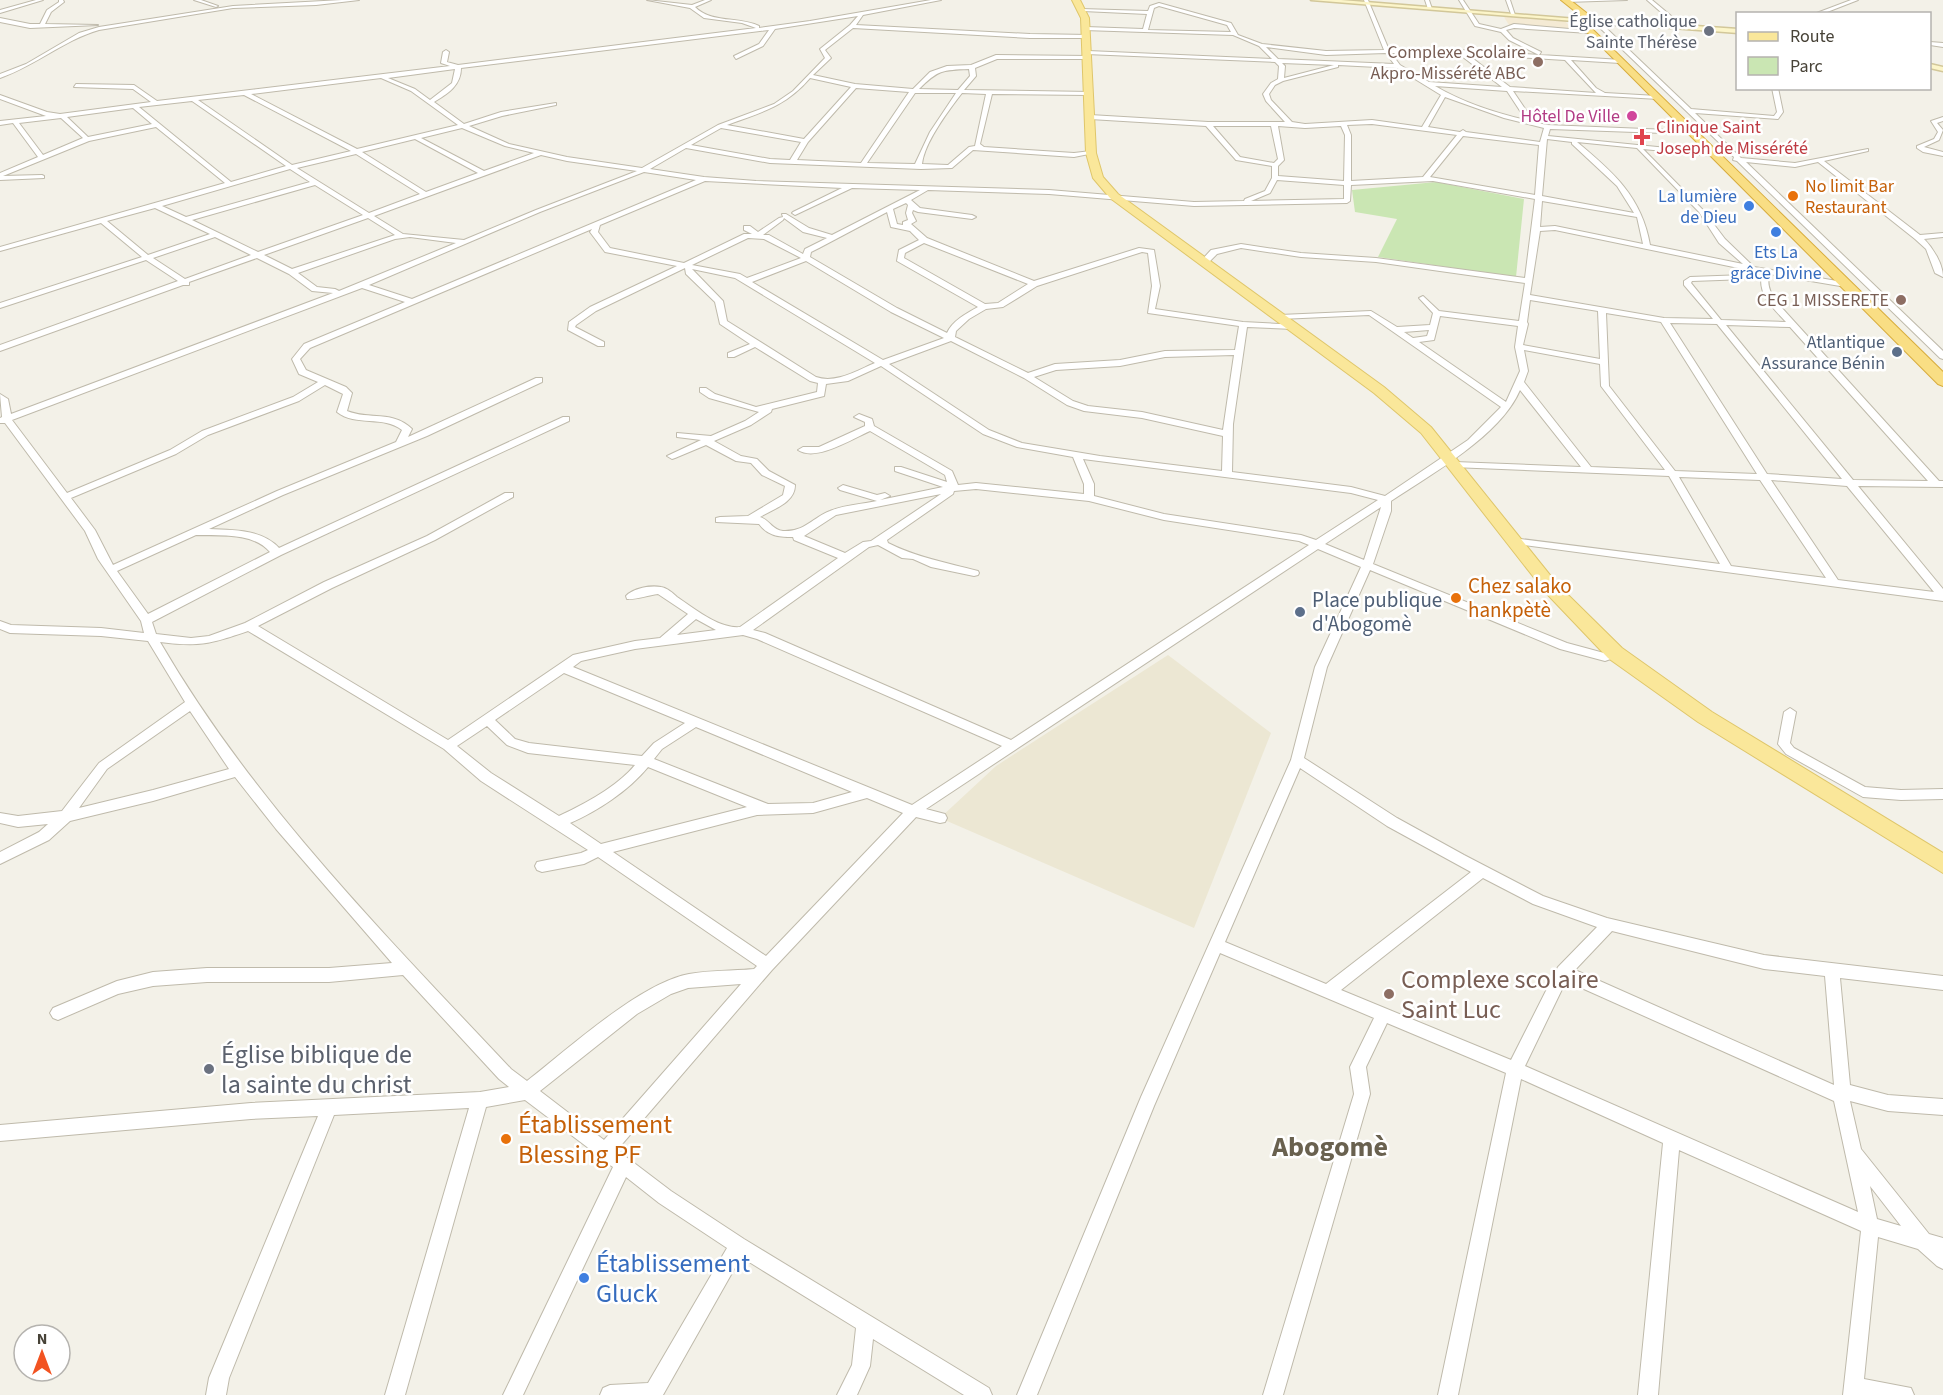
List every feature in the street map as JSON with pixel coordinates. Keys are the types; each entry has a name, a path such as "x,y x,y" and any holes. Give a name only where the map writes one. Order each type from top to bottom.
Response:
{"highway":[{"path":"1567,2 1620,61 1657,98 1684,115 1692,132 1943,381"},
{"path":"1567,2 1684,115 1734,159 1943,362"}],"main road":[{"path":"1314,0 1366,2 1586,22 1736,31"},
{"path":"1080,5 1088,55 1091,153 1098,178 1114,196 1203,263 1294,327 1426,429 1568,608 1615,653 1705,717 1943,864"}],"street":[{"path":"0,12 41,0"},
{"path":"42,26 44,18 62,2 61,0"},
{"path":"196,0 208,5 233,7"},
{"path":"0,76 28,64 81,34 127,23 233,7 357,0"},
{"path":"649,0 692,7 708,0"},
{"path":"0,123 773,28 861,15 939,0"},
{"path":"1427,0 1431,8"},
{"path":"1461,0 1477,25 1503,31 1524,47 1551,57"},
{"path":"1508,0 1513,14"},
{"path":"1567,2 1625,0"},
{"path":"1649,0 1680,26"},
{"path":"1822,12 1856,0"},
{"path":"1366,2 1388,53 1398,66 1424,84 1444,94 1547,127 1692,132"},
{"path":"1145,31 1152,6 1164,4 1224,22 1242,40 1261,45 1326,53 1460,52 1620,61"},
{"path":"1080,5 1151,14"},
{"path":"692,7 695,12 706,16 757,26 754,30"},
{"path":"4,420 362,285 644,169 720,126 776,105 795,92 828,58 822,50 852,26 861,15"},
{"path":"0,20 42,26 127,23"},
{"path":"1503,31 1514,26 1586,22"},
{"path":"1623,23 1604,23 1601,26 1684,115 1776,118 1780,112 1775,90"},
{"path":"852,26 1030,36 1145,31 1234,32"},
{"path":"736,57 761,45 773,28"},
{"path":"1261,45 1283,69 1281,80"},
{"path":"446,52 444,63 458,67"},
{"path":"1460,52 1509,89 1532,124"},
{"path":"1290,124 1268,100 1266,94 1273,84 1371,54"},
{"path":"863,165 913,91 932,73 940,69 972,67 996,57 1088,55 1398,66"},
{"path":"1566,58 1594,89 1603,94"},
{"path":"430,102 453,86 459,74 458,67"},
{"path":"921,167 918,164 920,154 973,76 972,67"},
{"path":"809,76 855,86 913,91 1089,93"},
{"path":"382,77 413,90 463,126 507,145 539,153 704,179 1114,196 1154,201 1232,204 1347,201 1348,135 1344,125"},
{"path":"1424,84 1657,98"},
{"path":"76,86 134,87 158,104"},
{"path":"793,161 805,141 855,86"},
{"path":"978,147 988,91"},
{"path":"242,92 356,151 425,194"},
{"path":"1425,127 1444,94"},
{"path":"0,97 46,114 63,116 87,139"},
{"path":"193,99 291,166 402,236"},
{"path":"0,249 291,166 463,126 501,114 554,104"},
{"path":"135,107 230,184"},
{"path":"1090,117 1208,124 1274,123 1305,126 1344,125 1356,121 1543,140 1715,154"},
{"path":"1943,119 1933,123 1941,132 1936,140 1919,147 1925,151 1943,154"},
{"path":"15,122 42,158"},
{"path":"1208,124 1238,159 1275,165 1281,160 1274,123"},
{"path":"0,176 87,139 156,126"},
{"path":"720,126 805,141"},
{"path":"603,1153 762,970 913,812 1386,499 1452,461 1507,407 1524,370 1519,347 1536,229 1543,140 1547,127"},
{"path":"1426,178 1463,132"},
{"path":"415,137 482,173"},
{"path":"1573,142 1615,180 1640,216 1647,247"},
{"path":"684,146 770,161 921,167 950,167 967,150 978,147 1074,155 1091,153"},
{"path":"1640,148 1701,212 1722,241 1752,268"},
{"path":"1734,159 1795,165 1866,150"},
{"path":"0,348 186,283 368,214 539,153"},
{"path":"1734,159 1943,356"},
{"path":"1818,159 1918,237 1929,248 1938,271 1943,275"},
{"path":"1232,204 1268,192 1275,178 1275,165"},
{"path":"0,176 42,177"},
{"path":"1275,178 1348,183 1426,178 1640,216"},
{"path":"400,444 407,429 382,416 347,415 342,412 348,393 302,372 296,359 300,353 308,346 582,231 596,228 704,179"},
{"path":"185,220 317,183"},
{"path":"795,213 850,186"},
{"path":"747,281 807,255 832,237 889,208 909,201 926,189"},
{"path":"909,201 918,210 972,217"},
{"path":"909,201 912,221 906,224 924,240 1034,284"},
{"path":"154,205 292,272 315,289 342,291"},
{"path":"889,208 894,225 910,229"},
{"path":"601,344 582,336 571,328 572,324 593,309 686,267 747,236 758,235 782,217 806,230 832,237"},
{"path":"1537,218 1555,228"},
{"path":"102,220 148,258 186,283"},
{"path":"596,228 608,250 642,255 686,267 718,271 747,281 882,363 987,432 1020,445 1077,456 1351,490 1386,499"},
{"path":"747,228 793,252 807,255 950,339 1026,376 1070,403 1087,409 1142,416 1228,434"},
{"path":"1536,229 1555,228 1846,285"},
{"path":"0,306 215,235"},
{"path":"1918,237 1943,235"},
{"path":"292,272 402,236 465,242"},
{"path":"924,240 902,252 900,259 984,308"},
{"path":"1203,263 1214,252 1241,246 1301,255 1399,262 1529,281"},
{"path":"950,339 952,330 966,317 984,308 1000,305 1034,284 1114,257 1148,250 1156,286 1151,311 1243,324 1294,327"},
{"path":"686,267 719,301 723,322 813,380 822,382 845,380 882,363 950,339"},
{"path":"1752,268 1747,277 1687,280 1943,596"},
{"path":"1766,271 1762,284 1764,290 1792,325 1939,484"},
{"path":"362,285 414,302"},
{"path":"1527,297 1664,320 1720,320 1792,325"},
{"path":"1423,298 1437,313 1524,324"},
{"path":"1602,310 1605,386 1672,473 1727,568"},
{"path":"1280,317 1371,313 1507,407"},
{"path":"1412,341 1431,338 1437,313"},
{"path":"1664,320 1834,583"},
{"path":"1227,474 1228,434 1243,324"},
{"path":"1395,330 1434,327"},
{"path":"731,355 756,344"},
{"path":"1519,347 1603,362"},
{"path":"1026,376 1055,367 1120,363 1165,354 1239,352"},
{"path":"111,570 280,493 400,444 539,380"},
{"path":"65,497 173,452 205,433 296,399 324,382"},
{"path":"703,390 712,396 756,410 821,394 822,382"},
{"path":"1520,382 1588,470"},
{"path":"0,397 4,399 4,420 90,530 111,570 146,620 152,639 191,704 238,771 281,825 406,968 505,1074 603,1153 738,1245 982,1395"},
{"path":"672,456 748,423 775,407"},
{"path":"859,417 868,421 870,427 949,473 954,488"},
{"path":"146,620 277,553 566,419"},
{"path":"803,450 821,450 870,427"},
{"path":"680,435 709,440 739,459 754,461 758,468 790,485 787,497 750,519"},
{"path":"1077,456 1089,484 1089,498"},
{"path":"1452,461 1852,483 1939,484"},
{"path":"898,469 954,488"},
{"path":"843,488 877,498 942,484"},
{"path":"720,520 762,521 768,530 779,534 799,534 833,513 954,488 976,486 1089,498 1164,517 1238,530 1286,534 1564,646 1605,657 1615,653"},
{"path":"743,631 846,557 881,538 954,488"},
{"path":"0,625 10,629 101,632 191,642 210,640 249,626 328,585 431,538 509,495"},
{"path":"1027,1395 1147,1103 1297,760 1321,667 1367,566 1386,512 1386,499"},
{"path":"194,532 260,538 270,543 277,553"},
{"path":"799,534 798,538 813,546 846,557"},
{"path":"881,538 883,545 906,556 915,556 935,566 974,573"},
{"path":"1513,541 1943,596"},
{"path":"631,597 640,592 660,590 695,614 729,632"},
{"path":"662,642 695,614"},
{"path":"249,626 448,746 486,777 599,850 762,970"},
{"path":"448,746 577,658 594,653 743,631 761,636 1012,746"},
{"path":"562,667 913,812 940,818"},
{"path":"0,858 44,836 67,815 103,766 191,704"},
{"path":"1790,712 1784,744 1863,792 1901,795 1943,794"},
{"path":"488,719 511,742 528,748 643,761 677,772 769,810"},
{"path":"558,822 579,813 631,779 640,770 643,761 658,746 695,722"},
{"path":"1297,760 1392,822 1482,871 1538,900 1608,926"},
{"path":"0,818 12,822 27,821 118,805 238,771"},
{"path":"542,866 584,858 599,850 757,810 813,808 867,793"},
{"path":"1327,992 1482,871"},
{"path":"1448,1395 1515,1069 1563,972 1609,924 1764,962 1943,983"},
{"path":"1216,945 1515,1069 1870,1226 1943,1247"},
{"path":"58,1013 117,988 153,979 207,975 329,975 406,968"},
{"path":"0,1133 251,1111 480,1100 525,1092 632,1009 666,989 688,981 762,970"},
{"path":"1832,970 1842,1093 1870,1226 1853,1391 1904,1395"},
{"path":"1563,972 1842,1093 1888,1103 1943,1107"},
{"path":"1273,1395 1362,1094 1358,1066 1383,1015"},
{"path":"395,1395 480,1100"},
{"path":"216,1395 219,1378 329,1108"},
{"path":"1648,1395 1672,1138"},
{"path":"1853,1151 1924,1242 1943,1260"},
{"path":"513,1395 622,1166"},
{"path":"610,1395 653,1394 738,1245"},
{"path":"847,1395 861,1366 866,1322"}],"shaded area":[{"path":"1502,14 1564,19 1571,29 1509,25"},
{"path":"1168,655 1271,733 1194,928 940,818 996,766"}],"green space":[{"path":"1436,182 1524,199 1516,277 1378,257 1397,219 1355,212 1352,190"}],"place":[{"name":"Église catholique Sainte Thérèse","path":"1709,31"},
{"name":"Complexe Scolaire Akpro-Missérété ABC","path":"1538,62"},
{"name":"Hôtel De Ville","path":"1632,116"},
{"name":"Clinique Saint Joseph de Missérété","path":"1642,137"},
{"name":"No limit Bar Restaurant","path":"1793,196"},
{"name":"La lumière de Dieu","path":"1749,206"},
{"name":"Ets La grâce Divine","path":"1776,232"},
{"name":"CEG 1 MISSERETE","path":"1901,300"},
{"name":"Atlantique Assurance Bénin","path":"1897,352"},
{"name":"Chez salako hankpètè","path":"1456,598"},
{"name":"Place publique d'Abogomè","path":"1300,612"},
{"name":"Complexe scolaire Saint Luc","path":"1389,994"},
{"name":"Église biblique de la sainte du christ","path":"209,1069"},
{"name":"Établissement Blessing PF","path":"506,1139"},
{"name":"Établissement Gluck","path":"584,1278"}],"district":[{"name":"Abogomè","path":"1330,1146"}]}
